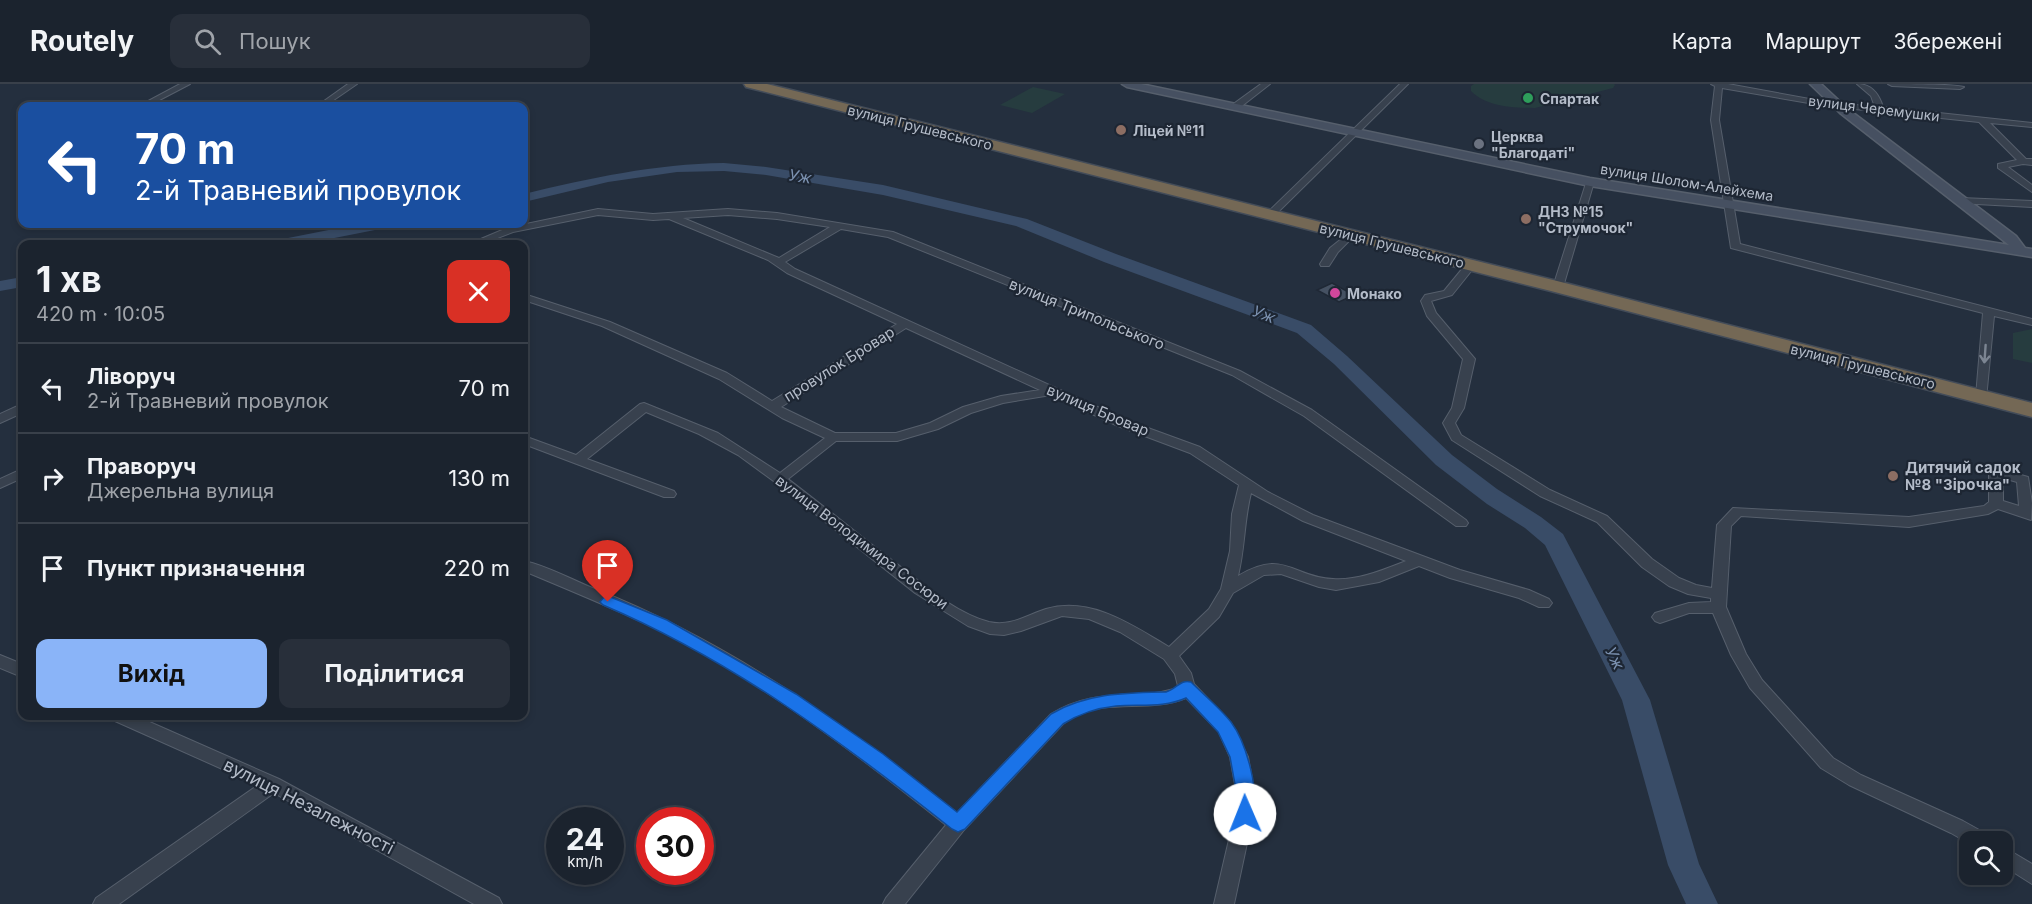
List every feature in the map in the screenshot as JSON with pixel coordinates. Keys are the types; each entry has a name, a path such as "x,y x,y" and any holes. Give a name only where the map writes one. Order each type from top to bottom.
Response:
{"highway":[{"name":"вулиця Грушевського","path":"751,84 1558,287 2032,410"}],"street":[{"path":"151,102 186,84"},
{"path":"327,102 352,84"},
{"name":"вулиця Шолом-Алейхема","path":"1127,84 1590,182 2027,252"},
{"path":"1235,107 1266,84"},
{"path":"1270,215 1404,84"},
{"path":"1718,84 1715,120 1735,246 2032,322"},
{"name":"вулиця Черемушки","path":"1718,84 1839,105 2032,125"},
{"path":"1815,84 2027,252"},
{"path":"1861,84 1875,95 1880,109"},
{"path":"1892,84 1962,88"},
{"name":"вулиця Черемушки","path":"1997,121 2032,119"},
{"path":"1982,120 2028,162"},
{"path":"2028,162 2001,166 2032,189"},
{"path":"1558,287 1590,182"},
{"path":"1961,201 2032,204"},
{"path":"528,226 584,213 616,212 653,218 673,217"},
{"name":"вулиця Трипольського","path":"673,217 706,212 728,212 839,226 908,240 1013,285 1236,373 1308,413 1461,523"},
{"name":"вулиця Бровар","path":"673,217 779,262 791,271 1122,423 1195,450 1246,485 1308,518 1455,574 1524,594 1544,603"},
{"path":"779,262 839,226"},
{"path":"484,240 519,228"},
{"path":"1325,264 1334,250 1350,235"},
{"path":"1471,265 1448,293 1429,297 1426,301 1428,311 1460,345 1469,359 1458,408 1449,423 1456,437 1545,493 1602,519 1647,562 1674,582 1718,601"},
{"path":"528,298 606,324 723,376 773,406 833,437 881,438 908,435 934,426 967,410 1001,400 1053,391"},
{"path":"1982,396 1989,311"},
{"name":"провулок Бровар","path":"773,406 860,349 906,323"},
{"name":"вулиця Володимира Сосюри","path":"577,460 644,406 710,434 780,481 926,593 971,621 988,628 1011,630 1058,611 1075,610 1113,622 1170,656"},
{"path":"0,419 18,410"},
{"path":"780,481 786,471 823,449 833,437"},
{"path":"528,442 669,494"},
{"path":"1996,472 2027,481 2029,513 1996,504 1996,472"},
{"path":"0,484 18,475"},
{"path":"1224,904 1247,801 1239,757 1225,728 1186,687 1183,673 1170,656 1214,614 1228,589 1237,551 1239,514 1246,485"},
{"path":"1964,831 1855,780 1827,763 1756,684 1739,655 1718,601 1725,525 1738,511 1909,522 1988,510 1996,504"},
{"path":"1228,589 1266,569 1287,569 1324,584 1353,585 1366,578 1401,570 1419,560"},
{"path":"528,568 661,624 717,654 800,705 958,824"},
{"path":"1660,617 1718,601"},
{"path":"0,661 18,669"},
{"path":"893,904 958,824 1057,719 1075,708 1114,700 1166,698 1180,694 1186,687"},
{"name":"вулиця Незалежності","path":"130,720 273,784 492,904"},
{"path":"103,904 273,784"},
{"path":"2013,862 2032,875"}],"green space":[{"name":"Спартак","path":"1474,84 1615,85 1613,88 1535,108 1510,107 1485,100 1471,91 1471,86"},
{"path":"1033,87 1065,94 1032,113 1000,105"},
{"path":"2032,329 2032,363 2013,359 2013,333"}],"building":[{"name":"Монако","path":"1332,283 1354,295 1339,302 1317,290"}],"waterway":[{"name":"Уж","path":"528,197 608,178 677,168 724,167 766,171 883,190 1021,222 1110,258 1304,329 1323,344 1444,460 1503,505 1533,522 1555,540 1636,700 1684,865 1702,904"},
{"name":"Уж","path":"302,240 361,228"},
{"name":"Уж","path":"0,286 18,283"}],"place":[{"name":"Спартак","path":"1528,98"},
{"name":"Ліцей №11","path":"1121,130"},
{"name":"Церква \"Благодаті\"","path":"1479,144"},
{"name":"ДНЗ №15 \"Струмочок\"","path":"1526,219"},
{"name":"Монако","path":"1335,293"},
{"name":"Дитячий садок №8 \"Зірочка\"","path":"1893,476"}],"route":[{"path":"608,602 661,624 717,654 790,698 876,760 958,824 1057,719 1075,708 1114,700 1166,698 1180,694 1186,687 1225,728 1239,757 1247,801 1245,814"}]}
